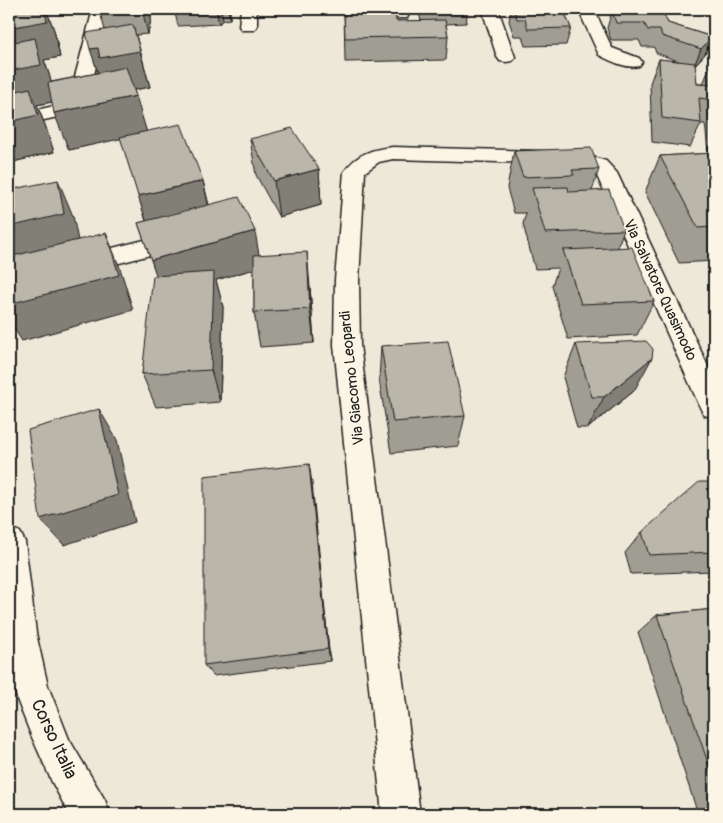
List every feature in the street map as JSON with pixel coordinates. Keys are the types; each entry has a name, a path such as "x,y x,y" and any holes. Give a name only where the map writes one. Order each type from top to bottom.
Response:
{"street":[{"path":"248,26 249,9"},
{"path":"490,9 506,57"},
{"path":"586,9 606,50 617,57 633,62"},
{"path":"9,122 77,107 100,11"},
{"name":"Via Giacomo Leopardi","path":"401,814 347,345 345,303 355,172 366,159 393,153 576,158 594,164 606,173"},
{"name":"Via Salvatore Quasimodo","path":"606,173 712,394"},
{"path":"9,283 209,231"},
{"name":"Corso Italia","path":"9,542 14,630 30,686 43,724 89,813"}],"building":[{"path":"9,9 44,9 47,21 9,28"},
{"path":"344,9 395,9 396,21 445,20 448,36 345,38"},
{"path":"514,9 563,9 571,28 528,29 525,19 517,19"},
{"path":"638,9 661,9 668,23 712,37 701,49 662,36 660,30 648,30 644,23 616,23 612,11 639,12"},
{"path":"133,25 140,51 100,58 98,48 90,49 86,33"},
{"path":"35,38 41,65 9,71 9,43"},
{"path":"659,59 695,63 697,84 714,85 714,100 699,98 701,123 662,118"},
{"path":"711,64 714,65 714,85"},
{"path":"126,67 136,96 54,113 48,83"},
{"path":"30,88 38,115 9,122 9,93"},
{"path":"181,124 203,181 138,196 120,137"},
{"path":"292,128 319,169 274,181 250,139"},
{"path":"591,148 599,169 572,170 574,175 523,177 514,151"},
{"path":"714,153 714,227 698,228 660,156"},
{"path":"58,180 64,214 9,227 9,190"},
{"path":"568,187 569,192 609,190 624,230 545,233 532,188"},
{"path":"239,197 255,231 151,260 138,223"},
{"path":"106,233 119,275 9,304 9,257"},
{"path":"632,247 654,301 581,304 563,250"},
{"path":"307,252 310,309 254,312 254,255"},
{"path":"214,272 211,370 142,374 153,276"},
{"path":"448,341 465,416 393,422 381,346"},
{"path":"646,341 653,349 652,358 604,397 592,397 576,344"},
{"path":"99,409 118,495 40,519 28,430"},
{"path":"309,464 328,649 204,665 204,476"},
{"path":"699,482 714,482 714,552 649,555 642,532"},
{"path":"714,609 714,780 657,615"}]}
